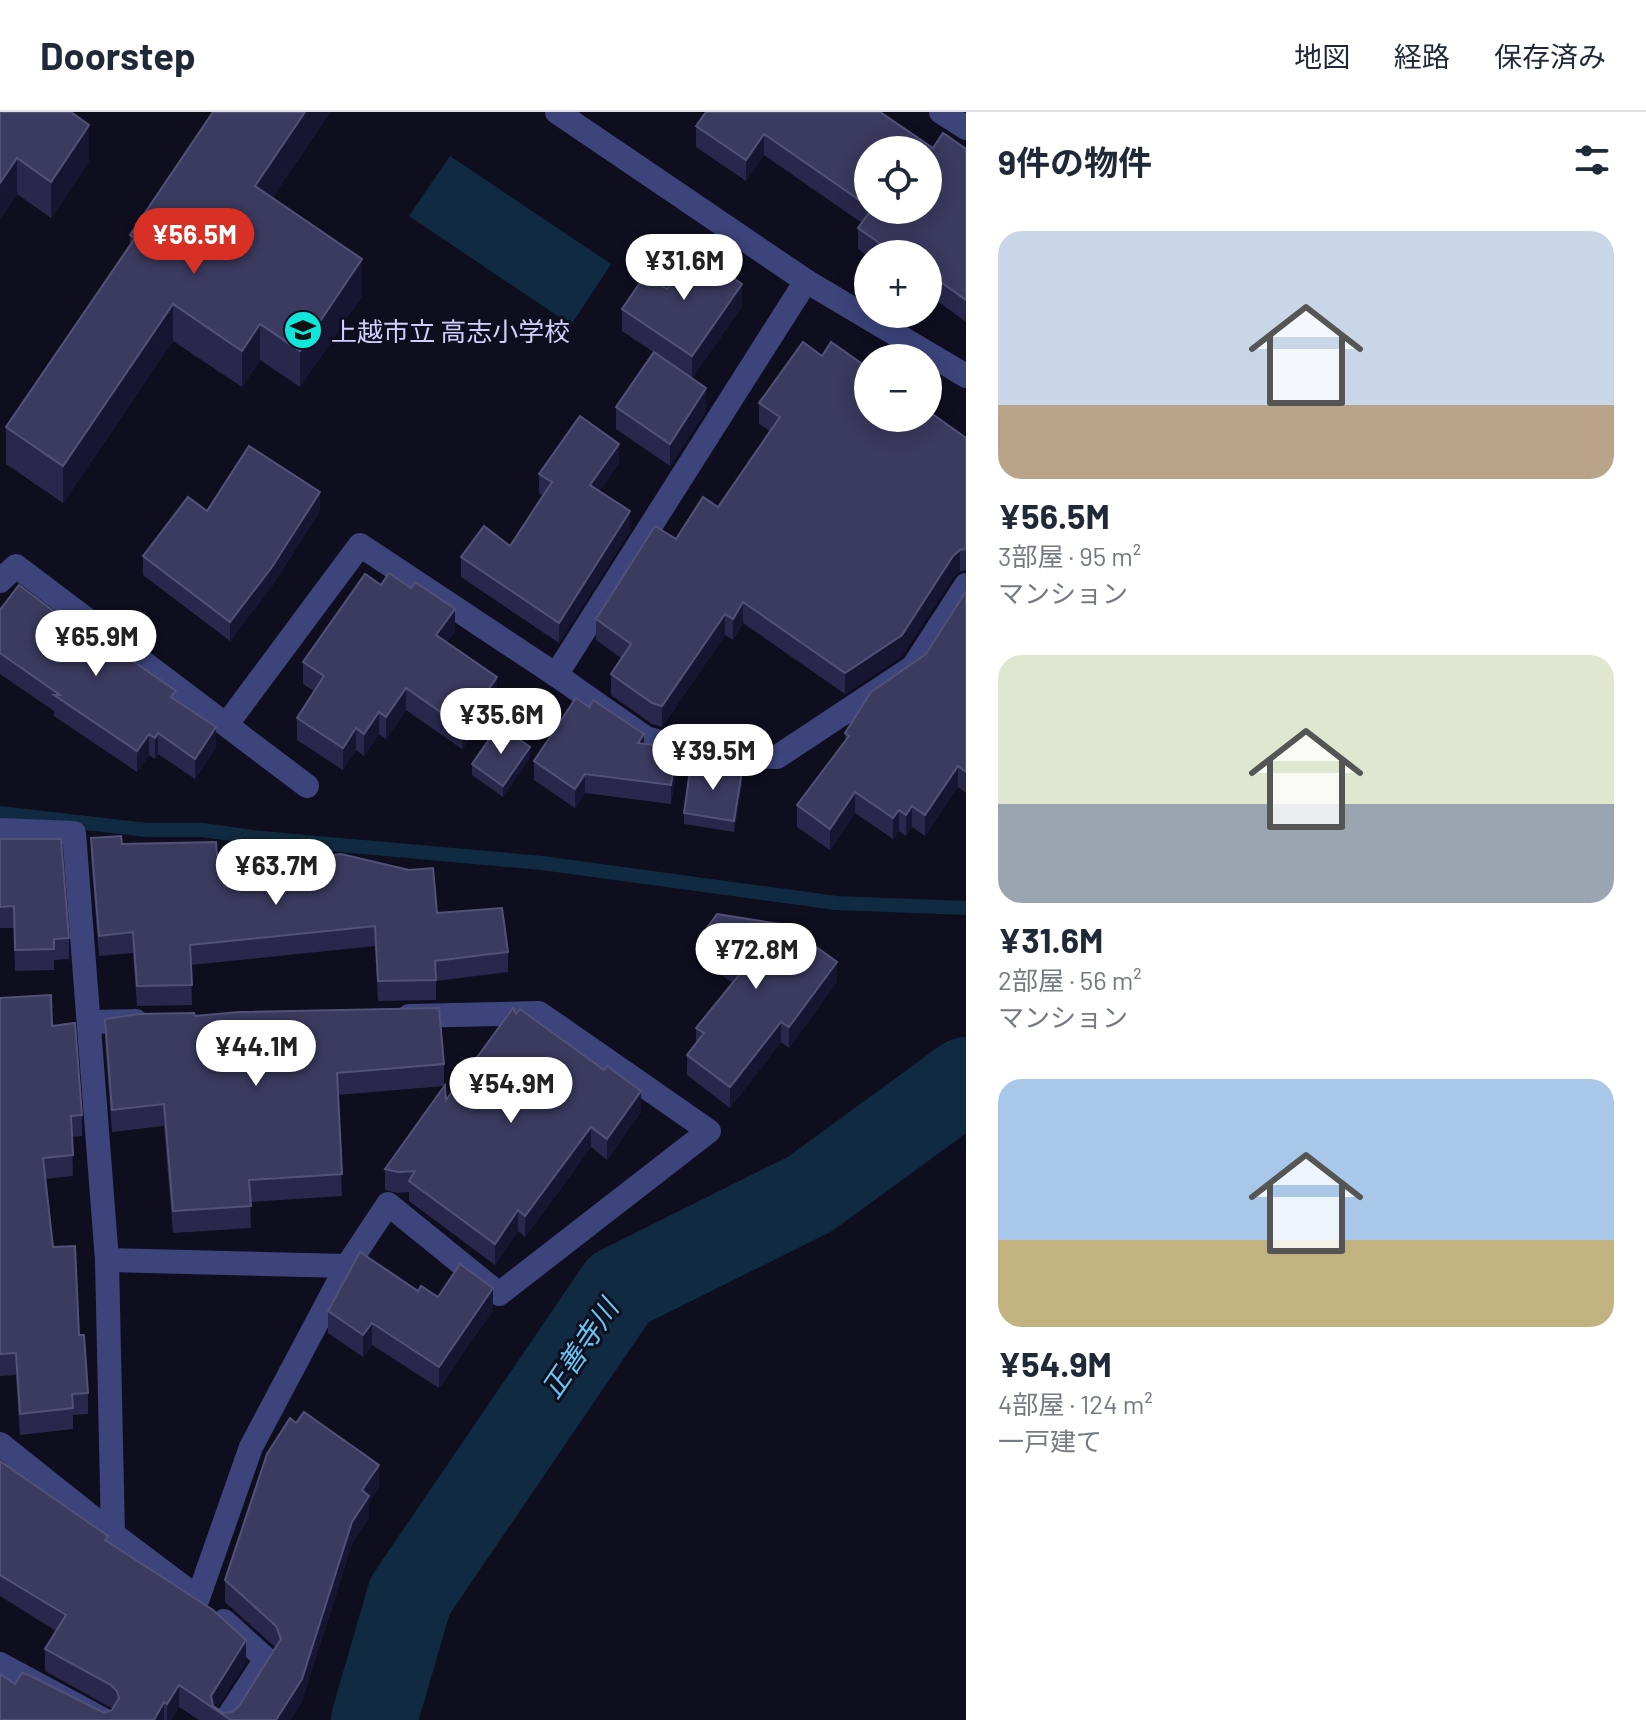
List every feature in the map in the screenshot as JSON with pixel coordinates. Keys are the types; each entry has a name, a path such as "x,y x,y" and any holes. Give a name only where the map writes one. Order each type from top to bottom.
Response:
{"street":[{"path":"557,112 806,281 966,376"},
{"path":"941,112 966,128"},
{"path":"556,675 806,281"},
{"path":"227,724 360,545 646,738 708,755 777,757 913,667 966,585"},
{"path":"0,581 16,566 307,786"},
{"path":"0,830 74,833 107,1260 113,1534"},
{"path":"198,1598 251,1447 347,1266 388,1204 499,1294 709,1131 539,1013 384,1016"},
{"path":"90,1022 152,1021"},
{"path":"107,1260 347,1266"},
{"path":"0,1444 198,1598 266,1659 226,1720"},
{"path":"0,1664 104,1720"}],"water":[{"path":"450,156 611,264 571,325 409,216"}],"building":[{"path":"0,112 71,112 89,125 51,182 17,158 0,183"},
{"path":"213,112 305,112 255,186 362,259 300,351 260,324 242,351 173,304 63,466 6,427 135,238 130,235"},
{"path":"706,112 880,112 915,136 854,136 854,196 764,134 746,160 696,126"},
{"path":"943,133 966,149 966,300 942,283 942,240 875,240 858,228 861,224 942,224 941,136"},
{"path":"693,250 742,284 692,356 622,309 646,274 667,289"},
{"path":"803,342 822,356 831,342 854,358 854,432 942,432 942,421 966,438 966,549 953,556 902,635 845,673 743,602 733,619 725,614 662,706 652,703 611,674 631,644 596,619 655,526 676,539 703,497 718,507 780,417 759,403"},
{"path":"654,352 706,388 670,444 616,407"},
{"path":"580,416 619,444 590,485 630,511 559,623 461,557 484,526 510,546 552,482 539,474"},
{"path":"249,446 320,492 272,567 230,622 143,556 188,497 207,511"},
{"path":"389,573 411,588 415,582 455,609 436,635 497,677 462,727 406,688 386,717 379,712 364,734 356,728 343,748 297,718 324,676 303,662 365,574 381,585"},
{"path":"19,585 107,651 111,646 176,691 171,697 216,727 195,759 158,733 155,738 149,734 137,751 54,695 60,695 0,653 0,610"},
{"path":"966,591 966,772 958,766 925,815 912,806 906,815 899,810 893,818 855,792 830,829 797,805 849,736 845,733 871,692 926,654"},
{"path":"576,698 589,707 593,700 644,734 638,743 677,748 671,785 585,774 575,789 534,761"},
{"path":"499,725 530,747 503,786 472,764"},
{"path":"691,763 742,771 734,821 684,813"},
{"path":"121,836 122,844 216,842 217,855 259,851 261,863 341,854 409,870 433,868 437,913 502,908 508,952 435,961 436,980 378,981 375,926 190,945 192,985 137,986 133,932 99,936 91,838"},
{"path":"0,839 61,839 69,938 54,939 54,949 15,950 14,906 0,907"},
{"path":"717,914 786,925 837,962 789,1027 781,1022 730,1087 687,1055 704,1033 696,1028 744,969 699,939"},
{"path":"51,995 52,1026 75,1023 82,1115 71,1116 73,1155 43,1158 53,1247 75,1246 79,1335 84,1335 88,1393 72,1394 73,1408 20,1414 16,1353 0,1354 0,998"},
{"path":"439,1008 444,1064 337,1073 342,1174 249,1180 251,1206 173,1211 164,1104 112,1110 105,1019 139,1014 194,1013 195,1016 239,1012"},
{"path":"513,1008 516,1014 520,1009 604,1070 607,1066 641,1091 607,1139 591,1127 525,1216 518,1210 495,1244 409,1181 415,1171 385,1169 445,1085 446,1100"},
{"path":"360,1252 418,1291 421,1286 438,1297 460,1264 493,1288 439,1367 372,1323 363,1335 328,1311"},
{"path":"304,1412 379,1465 362,1490 369,1496 352,1522 302,1679 276,1720 231,1720 179,1685 154,1720 0,1720 0,1674 15,1684 22,1673 29,1675 104,1713 112,1710 119,1698 111,1685 45,1649 66,1615 0,1575 0,1461 108,1536 105,1540 213,1610 246,1640 211,1696 213,1706 224,1713 232,1712 239,1706 281,1639 276,1626 225,1580 267,1454 290,1418 296,1423"}],"waterway":[{"path":"0,813 147,830 203,830 542,863 836,903 966,908"},
{"name":"正善寺川","path":"374,1720 410,1596 619,1289 810,1194 966,1080"}],"place":[{"name":"上越市立 高志小学校","path":"303,330"}]}
